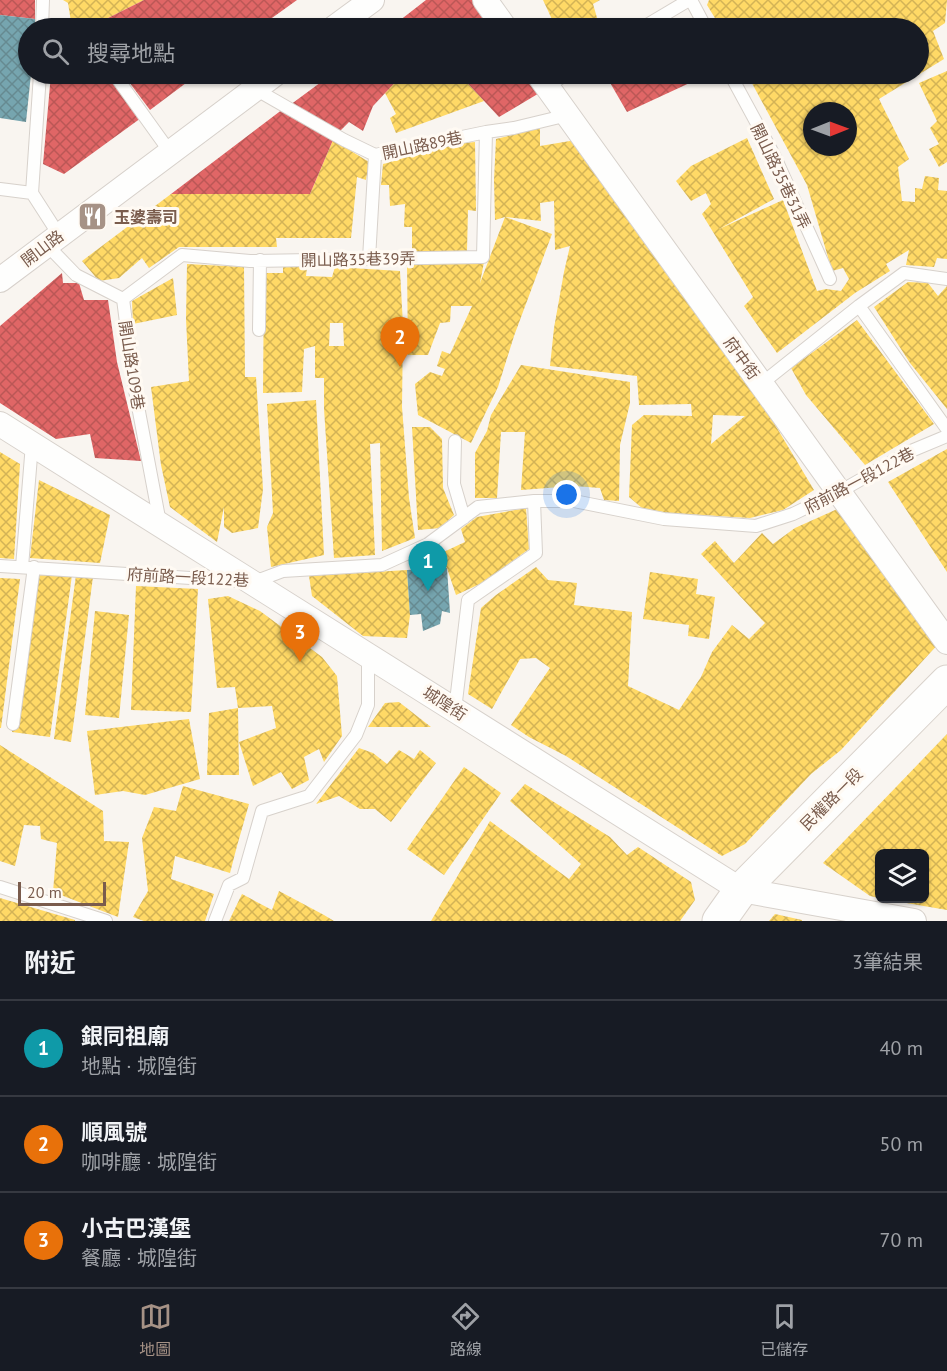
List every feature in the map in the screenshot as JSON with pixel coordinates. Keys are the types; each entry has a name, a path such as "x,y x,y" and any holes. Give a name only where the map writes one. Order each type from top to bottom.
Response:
{"street":[{"path":"485,0 498,18"},
{"path":"344,18 359,3"},
{"name":"開山路","path":"0,280 262,84"},
{"name":"府中街","path":"545,84 947,642"},
{"name":"城隍街","path":"0,424 741,890 914,921"},
{"name":"民權路一段","path":"719,921 741,890 947,682"}],"lane":[{"path":"42,18 43,0"},
{"path":"659,18 690,0 700,18"},
{"path":"0,189 32,193 39,84"},
{"path":"121,84 170,152"},
{"name":"開山路35巷31弄","path":"735,84 774,155 830,279"},
{"name":"開山路89巷","path":"255,89 375,155 568,115"},
{"name":"開山路35巷39弄","path":"123,299 182,255 260,260 483,258 486,132"},
{"path":"369,259 375,155"},
{"name":"開山路109巷","path":"32,193 53,240 76,275 123,299 134,385 160,523"},
{"path":"259,330 260,260"},
{"path":"761,384 904,273 947,279"},
{"path":"860,306 947,429"},
{"name":"府前路一段122巷","path":"0,566 254,582 283,571 382,565 428,544 478,507 534,501 574,501 664,519 756,526 793,514 839,492 911,451 947,436"},
{"path":"455,441 454,484 464,518"},
{"path":"13,724 28,567 33,443"},
{"path":"455,710 468,600 536,553 534,501"},
{"path":"215,921 229,885 243,878 262,811 309,796 356,735 368,705 368,654"},
{"path":"0,887 106,921"}],"building: 住宅":[{"path":"63,0 144,0 108,18 70,18 68,3"},
{"path":"543,0 600,0 593,4 597,18 551,18"},
{"path":"709,0 947,0 945,23 933,31 944,59 929,68 929,18 715,18 707,5"},
{"path":"947,71 947,162 939,167 929,149 939,144 930,128 937,121 919,84 929,84 929,79"},
{"path":"394,84 468,84 484,101 396,133 390,118 396,114 385,93"},
{"path":"752,84 903,84 879,99 909,159 898,167 902,201 915,202 915,188 922,189 925,176 939,178 938,190 947,191 947,259 937,258 934,267 906,265 909,250 886,264 890,271 855,293 777,353 744,306 753,297 702,214 711,204 706,193 691,201 676,181 691,166 747,138 774,199 719,229 783,200 817,291 826,289 841,291 849,279 843,268 832,271 807,185"},
{"path":"540,128 540,146 576,140 738,363 814,490 783,510 750,518 669,513 642,508 629,497 632,425 644,415 692,416 691,404 639,405 637,376 550,366 554,328 570,246 555,250 554,201 540,203 541,221 505,217 495,220 496,139","holes":["713,415 745,416 711,444"]},
{"path":"333,140 369,162 366,180 357,177 351,238 276,238 277,247 179,247 149,268 142,258 119,278 99,281 82,261 171,194 310,194"},
{"path":"475,142 476,211 468,210 467,251 412,252 412,227 404,227 405,204 390,206 389,185 381,185 383,164 447,145"},
{"path":"505,217 552,234 514,336 498,387 471,443 418,415 415,384 430,372 442,376 445,369 437,366 442,351 450,354 472,306 451,306 450,322 440,323 428,355 408,355 407,264 484,262 480,283"},
{"path":"187,264 244,267 245,377 256,377 263,489 258,528 232,533 224,527 224,507 217,542 170,507 161,465 151,387 189,381 186,319"},
{"path":"283,266 307,267 306,276 332,277 335,267 400,271 403,325 402,407 409,498 415,538 382,551 380,443 370,444 375,555 334,558 324,378 315,378 315,346 304,349 302,392 263,393 264,273 283,273","holes":["330,323 343,323 344,346 329,346"]},
{"path":"173,278 177,315 133,324 132,301"},
{"path":"908,282 928,283 938,296 947,286 947,409 910,363 874,307"},
{"path":"857,320 934,424 865,465 806,395 791,368"},
{"path":"521,365 630,382 630,403 620,445 619,501 604,500 600,488 574,486 521,490 525,432 501,432 497,498 475,498 475,453 487,431 491,415"},
{"path":"316,400 324,555 271,567 267,527 273,513 267,404"},
{"path":"412,427 430,427 442,439 443,488 454,515 440,528 418,530"},
{"path":"947,449 947,572 888,482"},
{"path":"0,452 20,464 14,559 0,558"},
{"path":"39,480 110,515 100,563 30,558"},
{"path":"844,506 941,641 841,750 811,774 745,844 722,856 566,756 511,725 550,668 536,658 520,659 492,709 468,694 481,608 536,567 548,580 577,583 574,605 632,612 628,686 679,710 701,677 712,652 732,625 749,639 765,623 701,554 715,541 734,563 762,533 773,544 795,528"},
{"path":"526,508 529,549 482,583 456,595 447,568 435,556 465,542 461,529 477,517"},
{"path":"34,570 72,575 50,737 12,732"},
{"path":"407,570 410,615 407,638 363,636 312,596 309,576"},
{"path":"650,572 698,579 696,594 715,597 709,639 688,636 689,625 643,619"},
{"path":"76,575 93,577 71,742 54,739"},
{"path":"0,578 20,579 1,728 0,728"},
{"path":"136,586 198,589 191,712 131,710"},
{"path":"228,596 260,611 322,657 337,676 342,736 324,762 319,749 304,757 309,780 292,789 281,772 253,786 239,742 276,728 272,706 238,708 235,687 217,688 208,599"},
{"path":"95,611 129,615 119,718 85,715"},
{"path":"399,702 431,727 368,727 385,703"},
{"path":"238,708 239,775 207,775 209,713"},
{"path":"189,719 200,779 145,795 123,791 95,795 87,731"},
{"path":"947,734 947,910 906,903 929,903 929,849 875,849 875,897 870,896 823,863"},
{"path":"0,745 103,811 104,841 129,842 118,917 53,892 57,843 41,839 40,826 24,825 15,866 0,861"},
{"path":"359,748 373,753 387,764 399,750 414,759 420,750 436,763 391,822 375,809 360,809 339,796 316,804"},
{"path":"464,767 501,793 444,875 407,849"},
{"path":"525,784 610,837 627,855 638,847 691,882 695,900 680,921 431,921 490,821 569,879 581,864 510,801"},
{"path":"183,786 249,804 230,873 175,856 171,879 214,894 205,921 144,921 133,917 148,891 142,838 154,807 176,811"},
{"path":"279,891 334,921 229,921 242,894 272,910"},
{"path":"0,898 75,920 75,921 0,921"},
{"path":"775,914 802,920 802,921 769,921"}],"building: 商業":[{"path":"0,0 35,0 35,18 0,15"},
{"path":"144,0 297,0 272,18 108,18"},
{"path":"426,0 476,0 490,18 403,18"},
{"path":"50,84 117,84 141,118 64,174 43,164"},
{"path":"130,84 185,84 150,110"},
{"path":"318,84 394,84 373,106 363,131 349,122 339,132 290,105"},
{"path":"468,84 535,84 541,92 499,117"},
{"path":"611,84 687,84 627,112"},
{"path":"283,109 333,140 310,194 171,194"},
{"path":"62,273 63,283 79,283 84,300 108,300 117,362 141,461 95,458 90,434 56,439 0,403 0,326"}],"building: 公共":[{"path":"0,15 26,18 18,18 18,84 30,84 26,122 0,118"},
{"path":"447,568 450,613 442,611 440,624 423,631 421,614 410,615 407,570"}],"place":[{"name":"玉婆壽司","path":"93,217"},
{"name":"順風號","path":"400,367"},
{"name":"銀同祖廟","path":"428,591"},
{"name":"小古巴漢堡","path":"300,662"}]}
